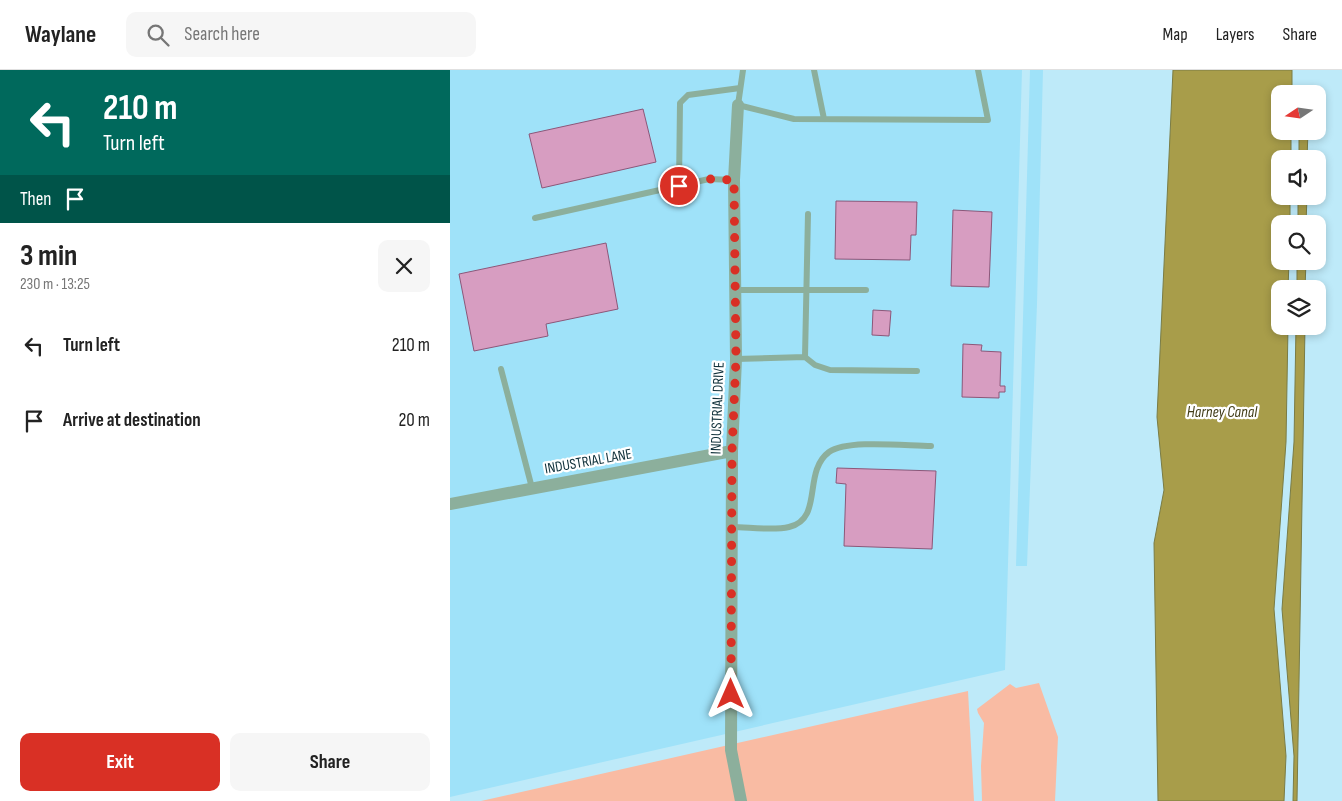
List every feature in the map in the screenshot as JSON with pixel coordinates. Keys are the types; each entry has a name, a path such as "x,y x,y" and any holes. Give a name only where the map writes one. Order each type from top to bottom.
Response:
{"street":[{"name":"INDUSTRIAL DRIVE","path":"738,105 734,180 736,359 732,451 731,750 741,801"},
{"name":"INDUSTRIAL LANE","path":"450,504 732,451"}],"lane":[{"path":"743,70 738,105 794,119 988,120 978,70"},
{"path":"814,70 824,119"},
{"path":"679,186 680,103 688,95 740,88"},
{"path":"535,218 709,179 734,180"},
{"path":"805,357 808,214"},
{"path":"734,290 866,290"},
{"path":"736,359 805,357 815,366 830,370 917,371"},
{"path":"502,369 532,488"},
{"path":"732,527 788,527 801,522 809,513 817,465 830,452 849,445 931,446"}],"shaded area":[{"path":"450,70 1022,70 1005,670 450,797"},
{"path":"1030,70 1043,70 1037,304 1027,566 1016,566"},
{"path":"1039,683 1058,737 1055,801 982,801 981,766 984,723 977,709 1010,684 1016,688"},
{"path":"968,691 974,801 481,801"}],"water":[{"name":"Harney Canal","path":"1173,70 1292,70 1292,85 1271,85 1271,140 1291,140 1291,150 1271,150 1271,205 1290,205 1290,215 1271,215 1271,270 1289,270 1288,280 1271,280 1271,335 1288,335 1286,442 1274,609 1286,756 1284,801 1158,801 1154,543 1164,490 1157,417"},
{"path":"1299,140 1308,140 1307,150 1299,150"},
{"path":"1298,205 1307,205 1306,215 1298,215"},
{"path":"1297,270 1306,270 1305,280 1297,280"},
{"path":"1296,335 1305,335 1297,801 1293,801 1294,756 1282,609 1294,442"}],"building":[{"path":"643,109 656,162 542,188 529,134"},
{"path":"836,201 917,202 916,235 911,235 910,260 835,259"},
{"path":"953,210 992,212 989,287 951,286"},
{"path":"606,243 618,309 546,324 548,336 474,351 459,274"},
{"path":"873,310 891,311 889,336 872,335"},
{"path":"963,344 982,345 981,351 1001,352 1000,386 1005,386 1005,392 999,392 999,398 962,397"},
{"path":"837,468 936,471 932,549 844,546 846,484 836,483"}],"route":[{"path":"679,186 709,179 734,180 736,359 732,451 731,694"}]}
